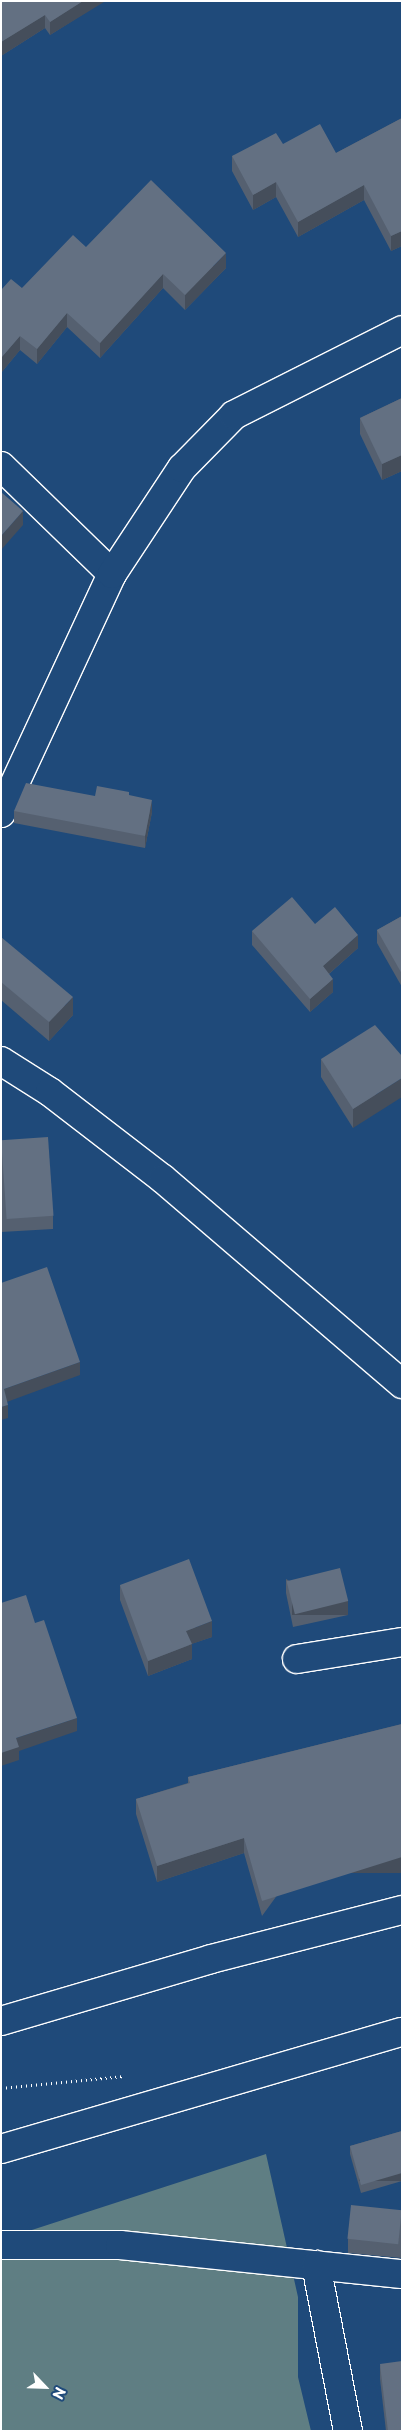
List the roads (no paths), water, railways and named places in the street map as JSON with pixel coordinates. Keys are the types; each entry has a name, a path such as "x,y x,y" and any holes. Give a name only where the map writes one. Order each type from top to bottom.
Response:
{"street":[{"path":"1,812 112,574 182,468 234,415 402,330"},
{"path":"1,466 112,574"},
{"path":"1,1061 50,1092 163,1179 402,1384"},
{"path":"296,1659 402,1642"},
{"path":"1,2021 211,1959 402,1910"},
{"path":"1,2149 173,2097 402,2032"},
{"path":"1,2245 120,2245 402,2274"},
{"path":"316,2265 348,2431"}]}
